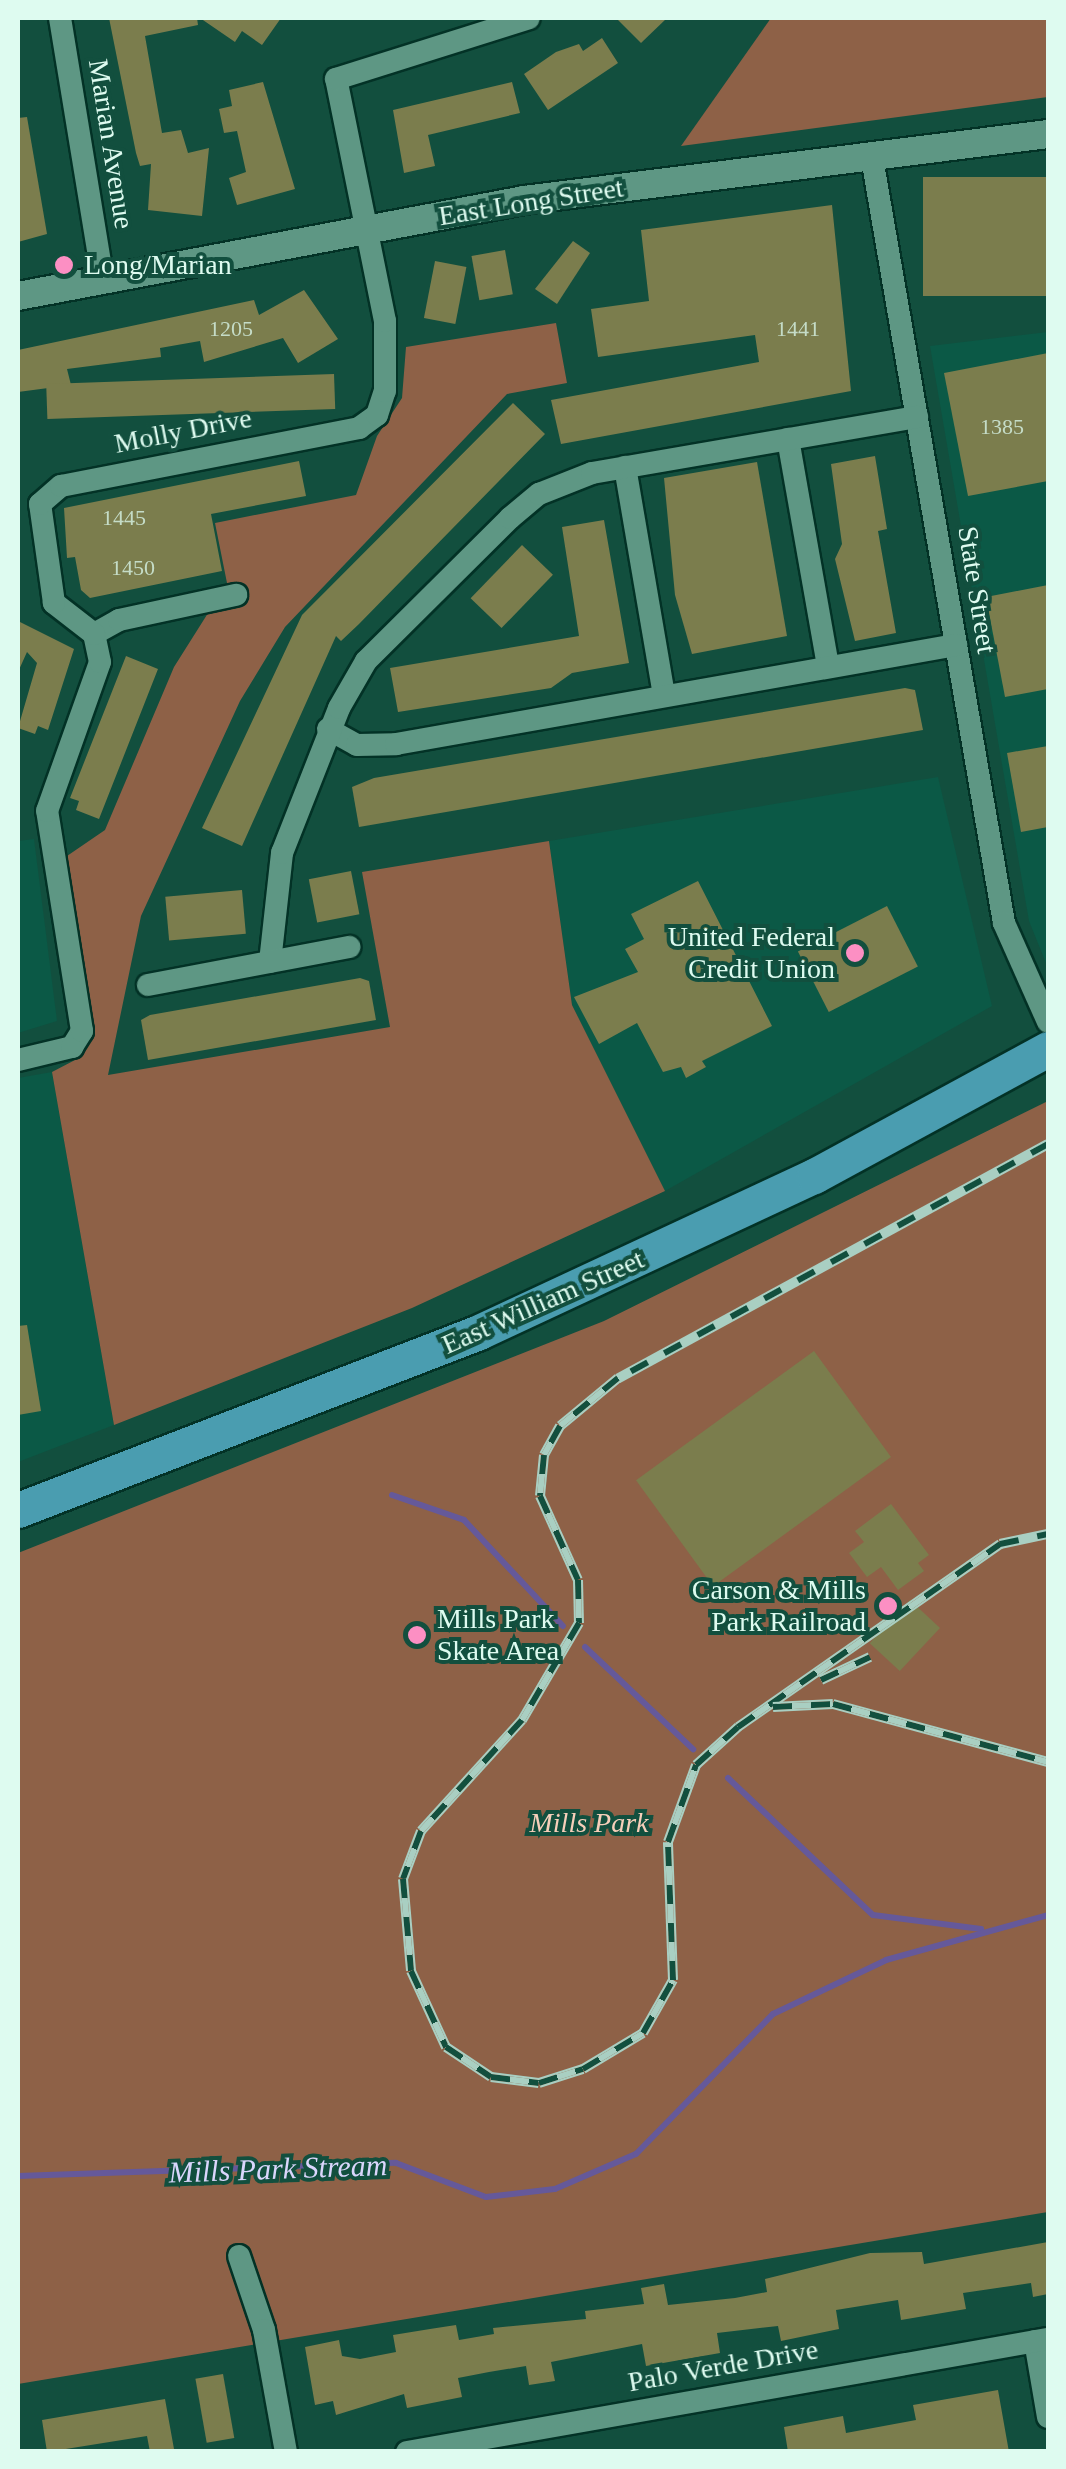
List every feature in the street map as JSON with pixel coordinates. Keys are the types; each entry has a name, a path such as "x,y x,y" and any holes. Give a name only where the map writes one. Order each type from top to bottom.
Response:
{"main road":[{"name":"East William Street","path":"18,1510 496,1325 814,1176 1048,1049"}],"street":[{"name":"Marian Avenue","path":"60,18 103,280"},
{"name":"Molly Drive","path":"94,634 62,614 51,595 37,517 48,493 368,424 384,402 385,338 336,79 529,18"},
{"name":"East Long Street","path":"18,296 524,200 1048,134"},
{"name":"State Street","path":"872,158 1004,923 1048,1022"},
{"path":"270,962 282,853 328,729 366,661 510,518 567,480 917,417"},
{"path":"788,439 828,667"},
{"path":"624,467 664,694"},
{"path":"18,1060 72,1047 84,1015 47,811 100,662 94,634 119,620 236,595"},
{"path":"328,729 357,745 396,744 956,645"},
{"path":"148,985 349,948"},
{"path":"239,2256 264,2330 286,2452"},
{"path":"1042,2340 1048,2417"},
{"name":"Palo Verde Drive","path":"407,2452 1042,2340"}],"shaded area":[{"path":"1048,332 1048,968 1029,921 930,346"},
{"path":"938,777 992,1006 665,1191 572,1005 549,841"},
{"path":"34,839 57,1021 18,1033 18,841"},
{"path":"52,1072 114,1425 18,1462 18,1078"}],"green space":[{"path":"771,18 1048,18 1048,97 681,146"},
{"path":"556,323 567,383 507,394 285,627 240,701 141,916 108,1075 390,1027 362,872 549,841 572,1005 665,1191 412,1308 114,1425 52,1072 75,1060 91,1020 67,856 105,830 174,667 227,583 215,523 356,495 377,436 402,398 406,347"},
{"name":"Mills Park","path":"1048,1101 1048,2212 18,2384 18,1553 604,1321"}],"building":[{"path":"109,18 197,18 198,25 145,36 162,133 181,130 188,153 209,148 202,216 148,210 151,164 140,166 136,153"},
{"path":"200,18 281,18 262,45 242,31 235,42"},
{"path":"616,18 667,18 641,43"},
{"path":"602,38 618,63 548,110 524,74 556,52 579,44 583,51"},
{"path":"263,82 295,189 237,205 229,178 246,172 237,131 224,133 219,109 232,106 229,90"},
{"path":"512,82 520,113 428,135 435,166 404,173 393,110"},
{"path":"27,117 47,234 18,242 18,118"},
{"path":"923,177 1048,177 1048,296 923,296"},
{"path":"832,205 851,391 561,444 551,400 759,362 755,335 598,357 591,309 649,301 641,230"},
{"path":"573,241 590,253 557,304 535,289"},
{"path":"505,250 513,294 479,300 472,256"},
{"path":"435,261 466,267 455,324 424,318"},
{"path":"304,290 338,339 298,363 283,338 204,362 200,341 160,348 161,357 67,369 71,385 18,392 18,350 254,300 259,315"},
{"path":"1048,353 1048,481 968,496 944,373"},
{"path":"334,374 335,409 47,419 46,384"},
{"path":"513,403 545,434 359,624 341,641 336,636 242,846 202,828 302,615"},
{"path":"875,456 887,529 878,531 896,633 855,641 835,559 842,544 831,464"},
{"path":"299,461 306,496 211,514 222,571 90,598 81,590 75,557 67,558 64,508"},
{"path":"757,462 787,636 692,654 675,595 664,478"},
{"path":"604,520 629,663 572,673 551,688 398,712 390,668 579,636 562,527"},
{"path":"522,545 553,575 502,628 471,598"},
{"path":"1048,585 1048,689 1005,697 986,597"},
{"path":"18,621 74,649 48,730 38,726 35,734 18,728 37,663 27,652 18,672"},
{"path":"126,656 158,669 99,819 76,810 79,801 70,798"},
{"path":"905,688 915,690 923,730 359,827 352,787 374,778"},
{"path":"1048,746 1048,827 1021,832 1007,753"},
{"path":"351,871 359,914 317,922 309,879"},
{"path":"698,881 772,1026 702,1061 706,1067 686,1078 681,1067 663,1072 637,1023 599,1044 574,997 638,972 625,949 644,939 631,914"},
{"path":"242,890 246,934 169,941 165,897"},
{"path":"887,906 918,967 829,1012 798,951"},
{"path":"360,978 369,981 376,1020 148,1060 141,1020 150,1015"},
{"path":"27,1325 41,1411 18,1415 18,1326"},
{"path":"814,1351 891,1457 713,1586 636,1480"},
{"path":"891,1504 929,1555 918,1563 924,1571 898,1590 881,1567 867,1577 849,1553 864,1542 855,1531"},
{"path":"910,1600 940,1628 900,1671 870,1643"},
{"path":"1048,2242 1048,2294 1033,2297 1031,2283 963,2293 966,2309 901,2320 898,2300 836,2310 839,2329 781,2341 778,2326 717,2333 720,2353 646,2366 642,2344 551,2362 555,2381 529,2385 526,2366 458,2378 462,2397 407,2408 404,2394 336,2415 333,2401 315,2405 305,2347 339,2340 342,2356 360,2359 396,2352 393,2335 456,2325 459,2340 494,2334 493,2328 586,2319 585,2311 644,2304 641,2288 664,2284 668,2305 735,2298 767,2292 765,2279 870,2253 922,2252 924,2264"},
{"path":"223,2374 234,2438 207,2443 195,2379"},
{"path":"998,2390 1009,2452 788,2452 784,2427 843,2416 846,2433 916,2420 913,2405"},
{"path":"165,2399 174,2449 150,2452 147,2436 47,2452 42,2420"}],"waterway":[{"path":"392,1495 464,1520 563,1626"},
{"path":"585,1647 693,1749"},
{"path":"728,1778 873,1915 981,1929"},
{"name":"Mills Park Stream","path":"18,2176 396,2163 486,2197 555,2189 636,2154 773,2014 886,1960 1048,1915"}],"railway":[{"path":"1048,1144 618,1378 560,1426 544,1455 540,1496 578,1580 579,1623 522,1720 421,1831 403,1879 411,1971 446,2047 491,2077 539,2083 583,2069 643,2033 673,1980 668,1842 696,1765 738,1727 1000,1544 1048,1534"},
{"path":"821,1680 870,1657"},
{"path":"773,1707 833,1704 1048,1762"}],"place":[{"name":"Long/Marian","path":"64,265"},
{"name":"United Federal Credit Union","path":"855,953"},
{"name":"Carson & Mills Park Railroad","path":"888,1606"},
{"name":"Mills Park Skate Area","path":"417,1635"}]}
